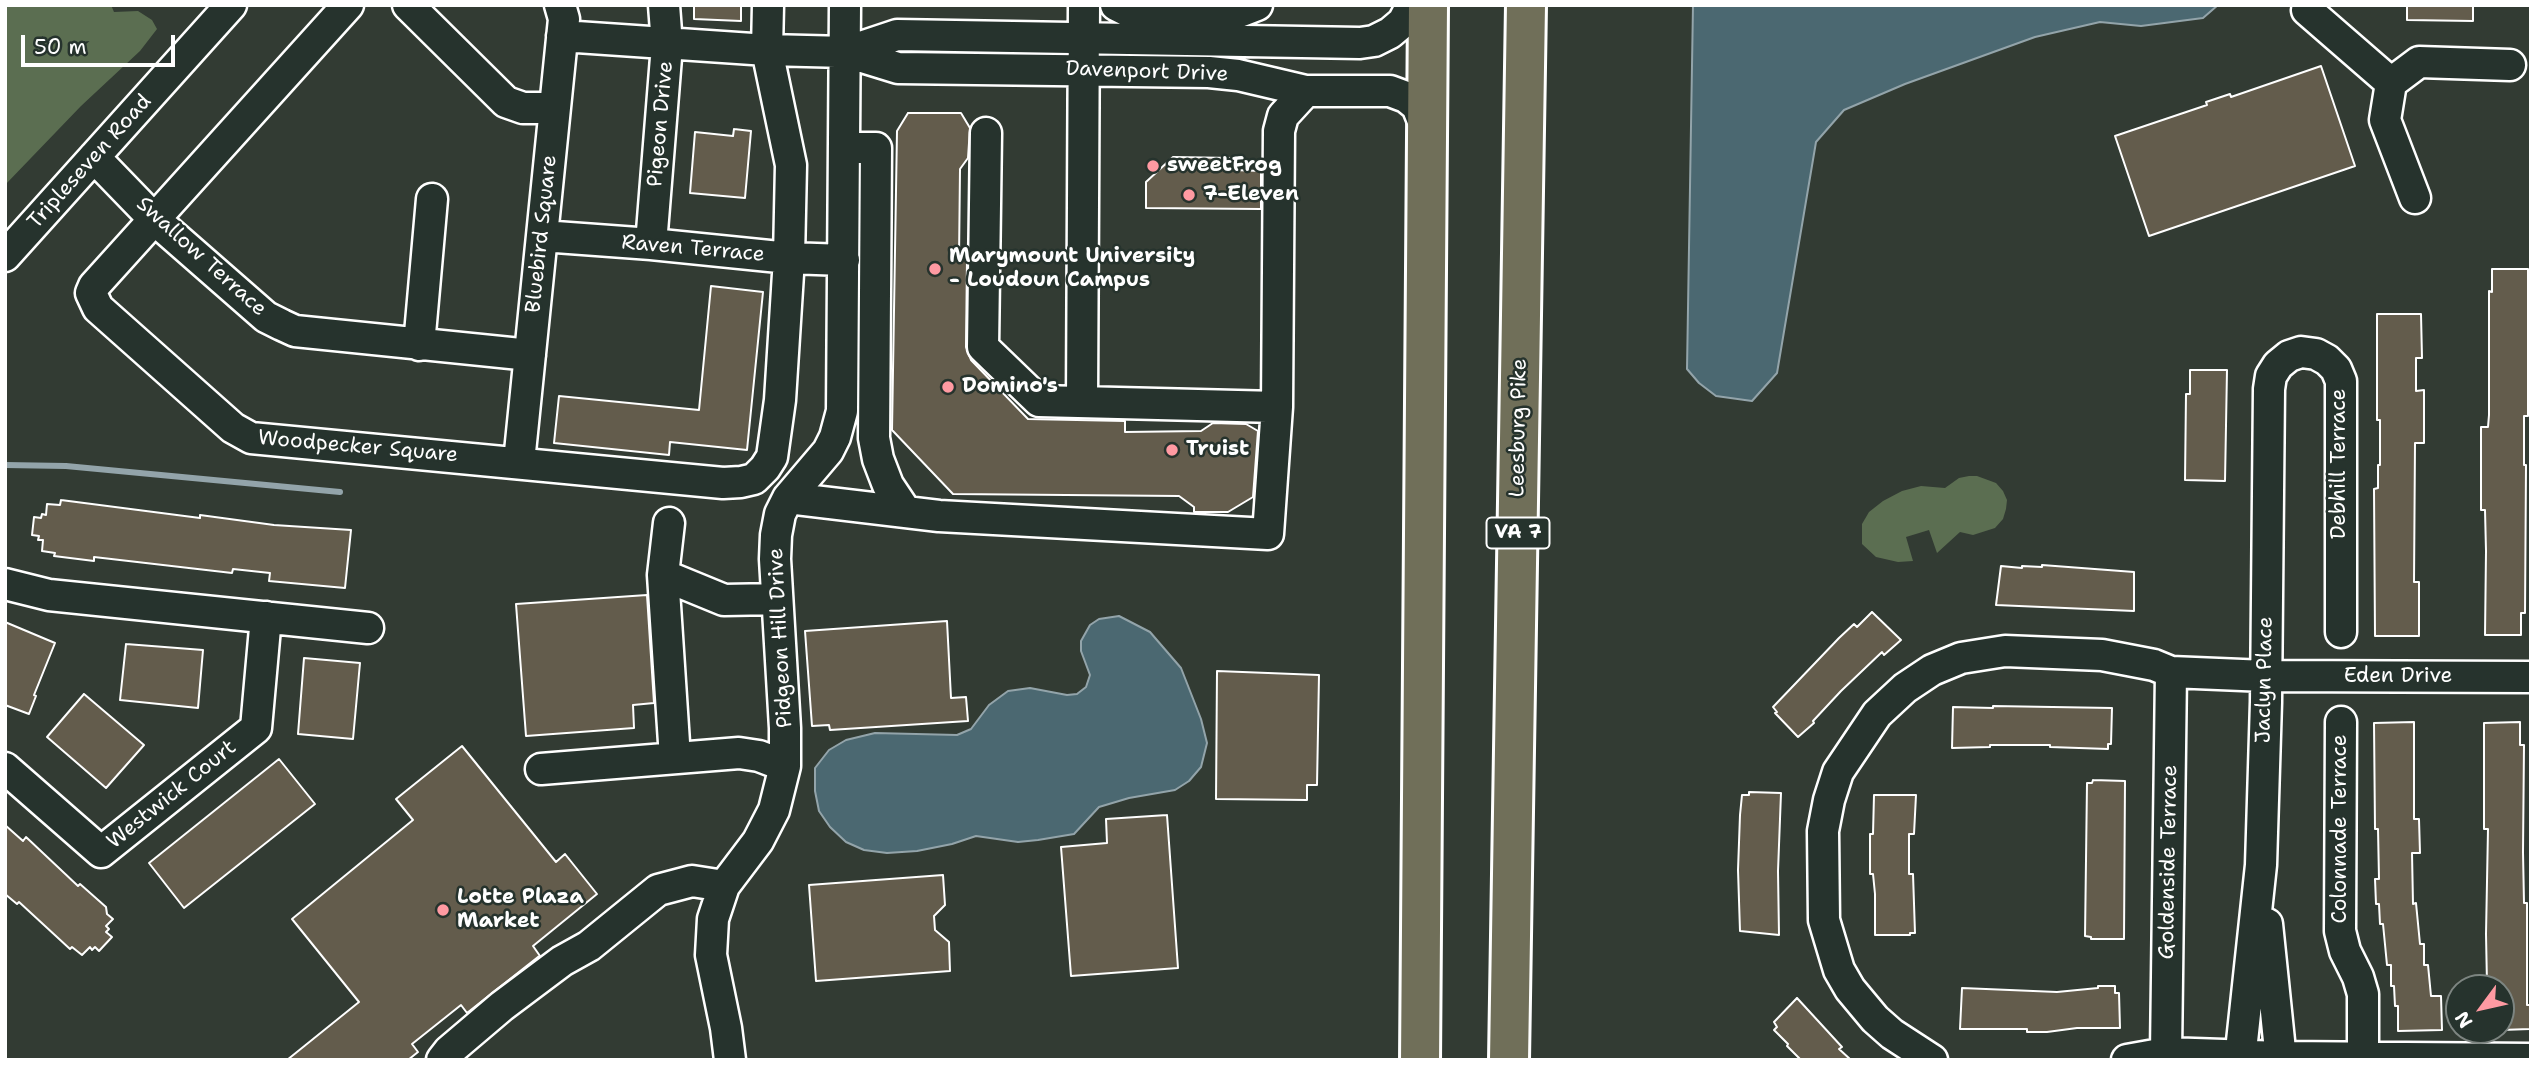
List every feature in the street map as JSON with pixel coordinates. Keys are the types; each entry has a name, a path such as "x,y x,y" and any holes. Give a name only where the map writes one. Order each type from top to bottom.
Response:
{"highway":[{"path":"1420,1060 1428,5"},
{"name":"Leesburg Pike","path":"1509,1060 1526,5"}],"street":[{"name":"Tripleseven Road","path":"5,256 232,5"},
{"name":"Woodpecker Square","path":"348,5 94,286 91,293 98,308 242,434 251,438 723,483 754,479 765,468 772,457 780,400 792,165 767,50 768,5"},
{"path":"408,5 506,102 523,108 554,108"},
{"name":"Bluebird Square","path":"519,462 564,19 560,5"},
{"name":"Pigeon Drive","path":"651,243 667,45 663,5"},
{"name":"Pidgeon Hill Drive","path":"730,1060 710,955 713,919 724,886 758,841 774,810 785,766 776,535 780,514 788,498 828,451 842,411 845,5"},
{"path":"1082,402 1084,5"},
{"path":"1116,5 1128,11 1239,12 1257,5"},
{"path":"1266,5 1271,22 1272,42"},
{"name":"Davenport Drive","path":"846,52 897,35 1360,43 1374,41 1390,33 1403,22 1412,5"},
{"path":"2309,5 2307,10 2390,83"},
{"name":"Davenport Drive","path":"562,36 667,45 846,52 898,68 1209,72 1238,75 1306,91 1390,91 1406,97 1417,106 1427,131"},
{"path":"2415,198 2385,120 2390,83 2419,62 2510,65"},
{"path":"788,498 939,516 1268,534 1277,407 1279,131 1283,116 1306,91"},
{"path":"986,133 984,347 1040,401 1277,407"},
{"path":"845,148 876,148 874,438 878,459 888,485 906,512"},
{"name":"Swallow Terrace","path":"94,157 154,219 266,317 295,331 530,355"},
{"path":"419,345 432,198"},
{"name":"Raven Terrace","path":"542,236 651,243 789,258 844,260"},
{"name":"Debhill Terrace","path":"2268,494 2271,376 2278,365 2289,356 2301,352 2316,354 2336,369 2341,381 2341,632"},
{"name":"Jaclyn Place","path":"2240,1058 2261,865 2268,494"},
{"path":"669,523 663,575 675,758"},
{"path":"663,575 724,600 777,599"},
{"path":"5,584 49,595 368,628"},
{"name":"Westwick Court","path":"5,768 101,852 256,728 266,617"},
{"name":"Eden Drive","path":"1933,1060 1907,1045 1875,1018 1850,989 1839,970 1824,920 1823,831 1838,772 1851,750 1877,714 1905,688 1932,670 1961,658 2005,651 2098,655 2154,665 2171,672 2266,676 2531,677"},
{"name":"Goldenside Terrace","path":"2166,1053 2171,672"},
{"name":"Colonnade Terrace","path":"2341,722 2340,931 2344,951 2358,977 2363,994 2363,1059"},
{"path":"541,769 739,753 759,756 785,766"},
{"name":"Jaclyn Place","path":"2261,865 2281,1058"},
{"path":"442,1060 502,1006 562,961 589,946 659,890 692,881 724,886"},
{"path":"2127,1060 2166,1053 2240,1058 2531,1059"}],"green space":[{"path":"5,5 111,5 114,12 138,11 152,20 157,29 140,51 81,106 5,185"},
{"path":"1969,476 1996,483 2003,491 2007,500 2006,509 2003,519 1995,528 1973,535 1960,532 1937,553 1929,530 1906,537 1913,561 1898,562 1876,557 1862,544 1862,524 1869,512 1883,501 1902,491 1921,486 1945,488 1959,478"}],"water":[{"path":"1693,5 2218,5 2203,18 2141,26 2100,22 2035,37 1905,84 1844,110 1816,142 1777,373 1752,401 1716,396 1687,369"},
{"path":"1119,616 1150,632 1181,668 1201,719 1207,743 1201,767 1189,781 1175,790 1129,798 1099,807 1074,834 1038,840 1018,842 976,836 917,851 887,853 864,850 846,842 830,827 819,811 815,791 815,768 829,750 846,740 875,733 957,735 971,729 989,705 1008,691 1030,688 1067,695 1077,694 1086,687 1090,675 1081,651 1081,641 1090,625 1099,619"}],"building":[{"path":"694,5 741,5 741,21 694,19"},
{"path":"2407,5 2473,5 2473,21 2407,20"},
{"path":"2321,66 2355,166 2149,236 2115,136 2207,105 2206,102 2230,94 2231,97"},
{"path":"908,113 961,113 970,128 968,158 960,169 959,260 967,260 966,347 971,360 1028,419 1125,421 1125,432 1201,431 1213,423 1246,424 1258,431 1253,497 1228,512 1194,512 1194,507 1179,496 953,494 892,430 897,131"},
{"path":"734,129 751,131 745,198 690,193 695,132 733,136"},
{"name":"7-Eleven","path":"1173,157 1233,158 1233,170 1261,171 1261,209 1146,208 1146,182"},
{"path":"2492,269 2528,269 2528,416 2524,416 2525,613 2521,613 2521,635 2485,635 2486,551 2485,510 2481,510 2481,427 2488,427 2489,415 2489,291 2492,292"},
{"path":"711,286 763,292 747,450 670,442 669,455 554,443 559,396 699,410"},
{"path":"2377,314 2421,314 2422,358 2416,358 2416,391 2424,390 2424,443 2415,443 2414,582 2419,582 2419,636 2375,636 2374,489 2378,488 2380,465 2380,420 2377,420"},
{"path":"2190,370 2227,370 2225,481 2185,480 2186,394 2190,394"},
{"path":"61,500 200,518 200,515 274,525 351,530 345,588 269,581 270,573 233,569 232,573 94,557 94,561 54,556 55,553 42,551 43,540 32,535 34,517 41,518 42,514 46,515 47,504 60,505"},
{"path":"2042,565 2134,572 2134,611 1996,605 2001,566 2022,568"},
{"path":"647,595 654,703 633,705 634,728 526,736 516,604"},
{"path":"1872,612 1901,640 1884,655 1882,652 1798,737 1775,713 1777,712 1773,707 1839,638 1854,624 1857,627"},
{"path":"947,621 951,698 966,697 968,721 830,730 829,725 812,726 805,631"},
{"path":"5,622 55,643 29,714 5,705"},
{"path":"126,644 203,650 198,708 120,700"},
{"path":"304,658 360,663 353,739 298,734"},
{"path":"1217,671 1319,675 1317,785 1307,785 1307,800 1216,799"},
{"path":"84,694 144,745 106,788 47,737"},
{"path":"1953,707 2112,708 2111,744 2108,744 2108,749 2050,745 1952,748"},
{"path":"2414,722 2414,819 2419,819 2420,853 2412,853 2413,904 2416,903 2420,944 2424,944 2424,965 2428,965 2431,996 2441,996 2442,1030 2398,1031 2398,1006 2395,1006 2394,986 2391,986 2391,965 2387,965 2383,924 2380,924 2379,904 2376,904 2375,879 2379,879 2378,829 2375,829 2374,723"},
{"path":"2520,722 2520,745 2524,745 2524,903 2527,903 2527,1005 2530,1005 2530,1029 2515,1030 2515,974 2487,974 2488,829 2484,829 2484,723"},
{"path":"462,746 556,862 565,854 597,894 533,946 540,956 467,1013 461,1005 412,1044 418,1052 408,1060 287,1060 359,1002 292,919 413,820 396,799"},
{"path":"279,759 315,804 184,908 149,863"},
{"path":"2093,780 2125,781 2124,939 2091,939 2085,936 2087,783 2092,783"},
{"path":"1749,792 1781,793 1779,935 1740,931 1740,815 1742,795 1749,795"},
{"path":"1874,795 1916,795 1914,834 1909,834 1909,874 1913,874 1915,933 1910,935 1875,935 1875,894 1873,874 1870,874"},
{"path":"1167,815 1178,968 1071,976 1061,847 1107,843 1106,819"},
{"path":"5,825 23,841 26,837 78,886 80,884 106,907 107,914 113,919 106,926 109,929 106,932 112,937 99,951 90,947 82,955 72,947 70,949 19,902 17,904 5,894"},
{"path":"943,875 945,905 934,916 935,930 949,942 950,971 816,981 809,885"},
{"path":"2115,986 2115,993 2119,993 2120,1028 2077,1028 2047,1032 2027,1032 2027,1029 1960,1029 1962,988 2057,992"},
{"path":"1797,998 1851,1060 1801,1060 1787,1046 1774,1030 1777,1027 1774,1022"}],"waterway":[{"path":"5,465 66,466 340,492"}],"place":[{"name":"sweetFrog","path":"1153,166"},
{"name":"7-Eleven","path":"1189,195"},
{"name":"Marymount University - Loudoun Campus","path":"935,269"},
{"name":"Domino's","path":"948,387"},
{"name":"Truist","path":"1172,450"},
{"name":"Lotte Plaza Market","path":"443,910"}]}
